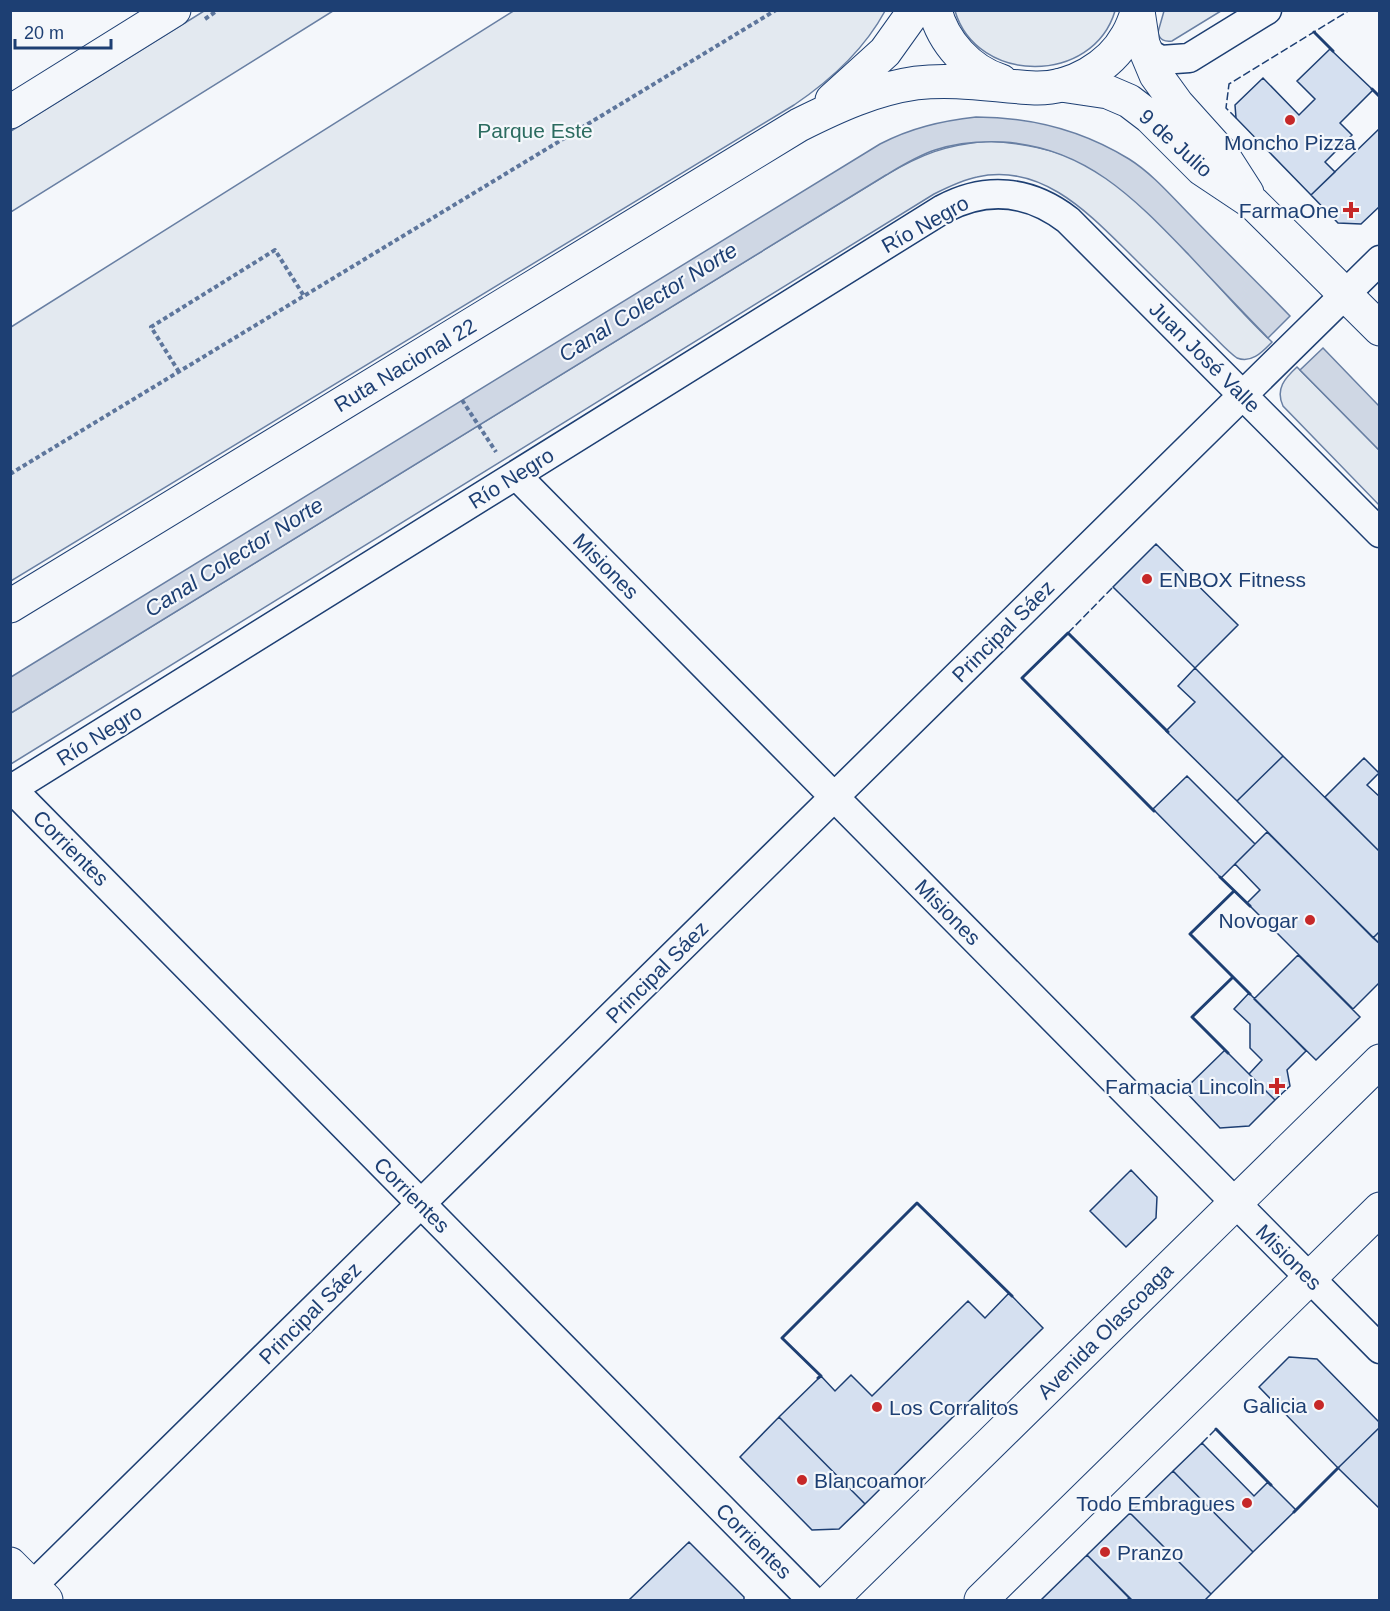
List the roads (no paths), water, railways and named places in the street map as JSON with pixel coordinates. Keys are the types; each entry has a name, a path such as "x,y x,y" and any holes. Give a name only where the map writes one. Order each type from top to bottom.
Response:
{"main road":[{"path":"10,112 174,10"},
{"name":"Ruta Nacional 22","path":"10,606 800,124 839,94 885,52 915,10"},
{"name":"Ruta Nacional 22","path":"935,10 943,32 966,61 980,72 996,80 1014,85"},
{"name":"Ruta Nacional 22","path":"800,124 862,96 889,88 945,81 972,81 1037,88 1061,85 1088,75 1109,58 1127,37 1138,11"},
{"name":"9 de Julio","path":"1138,11 1146,52 1156,75 1188,117 1222,154 1252,202"},
{"name":"9 de Julio","path":"1061,85 1108,92 1129,101 1150,117 1202,170 1252,202 1380,329"},
{"path":"10,596 81,563"},
{"name":"Avenida Olascoaga","path":"831,1600 1380,1061"},
{"path":"981,1600 1380,1209"}],"street":[{"path":"1146,52 1161,60 1189,58 1267,10"},
{"path":"1188,117 1180,94 1189,58"},
{"name":"Río Negro","path":"11,790 942,209 981,195 1021,197"},
{"name":"Juan José Valle","path":"1021,197 1047,206 1068,220 1380,533"},
{"name":"Principal Sáez","path":"27,1588 421,1204 1380,260"},
{"name":"Misiones","path":"516,475 1380,1349"},
{"name":"Corrientes","path":"11,790 812,1600"}],"water":[{"name":"Canal Colector Norte","path":"976,117 1016,119 1055,127 1093,140 1129,159 1162,187 1290,316 1268,338 1149,214 1107,179 1084,165 1033,146 1003,142 968,143 935,150 886,175 11,713 11,677 880,144 926,126"},
{"path":"1323,348 1379,406 1379,450 1300,370"}],"place":[{"name":"Moncho Pizza","path":"1290,120"},
{"name":"FarmaOne","path":"1351,210"},
{"name":"ENBOX Fitness","path":"1147,579"},
{"name":"Novogar","path":"1310,920"},
{"name":"Farmacia Lincoln","path":"1277,1086"},
{"name":"Galicia","path":"1319,1405"},
{"name":"Los Corralitos","path":"877,1407"},
{"name":"Blancoamor","path":"802,1480"},
{"name":"Todo Embragues","path":"1247,1503"},
{"name":"Pranzo","path":"1105,1552"}],"park label":[{"name":"Parque Este","path":"535,130"}]}
